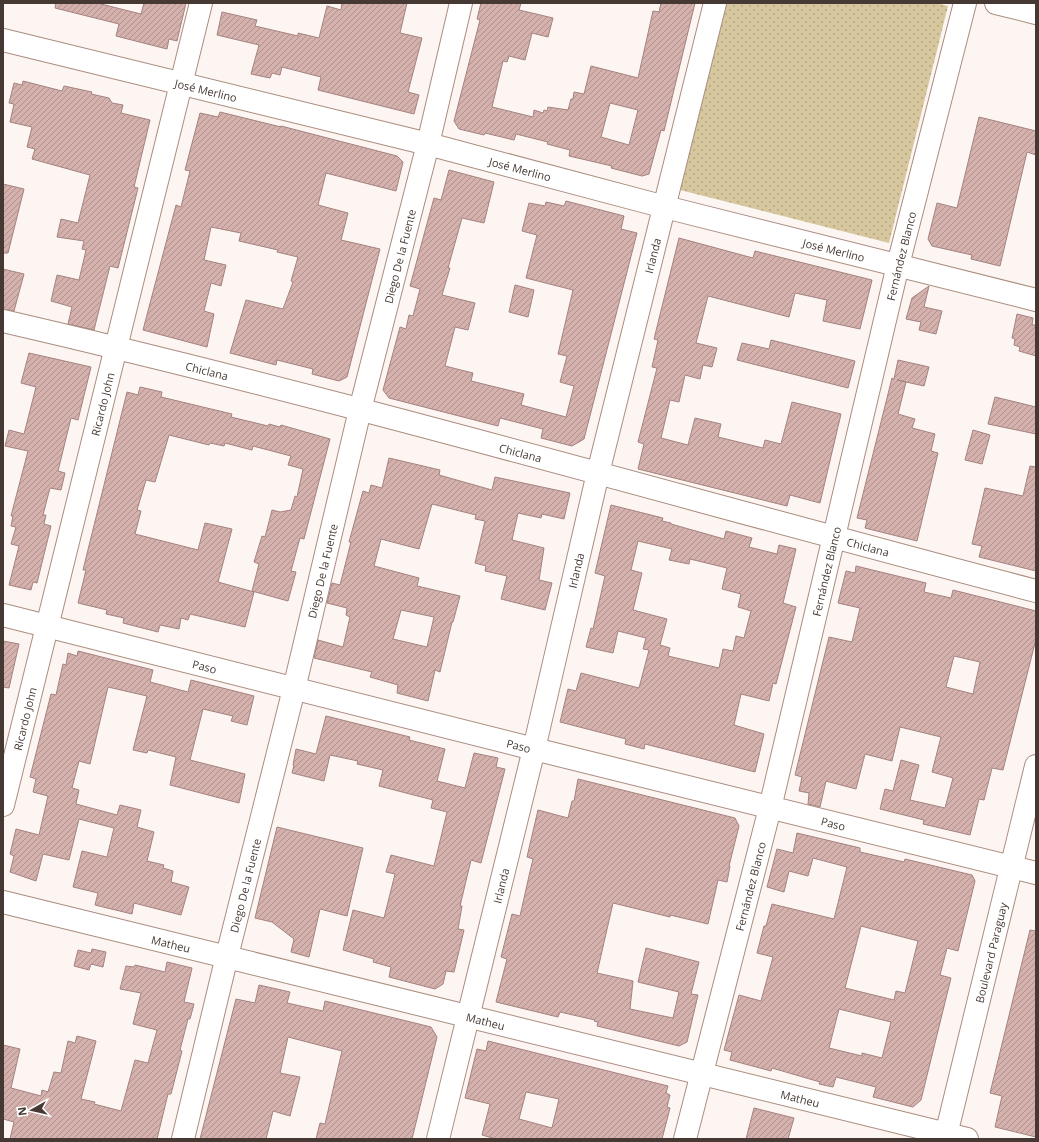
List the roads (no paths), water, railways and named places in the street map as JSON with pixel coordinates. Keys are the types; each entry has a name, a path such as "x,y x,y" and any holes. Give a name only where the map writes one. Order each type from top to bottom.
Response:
{"street":[{"name":"Ricardo John","path":"3,805 201,3"},
{"name":"Diego De la Fuente","path":"183,1139 294,689 360,410 428,144 461,3"},
{"name":"Irlanda","path":"438,1139 534,749 598,473 715,3"},
{"name":"Fernández Blanco","path":"685,1139 770,808 898,265 965,3"},
{"path":"996,3 1036,13"},
{"name":"José Merlino","path":"3,40 428,144 665,207 1036,300"},
{"name":"Chiclana","path":"3,322 116,348 360,410 598,473 833,538 1036,591"},
{"name":"Paso","path":"3,615 770,808 1036,873"},
{"name":"Boulevard Paraguay","path":"945,1136 1036,766"},
{"name":"Matheu","path":"3,902 469,1016 945,1136 968,1139"}]}
